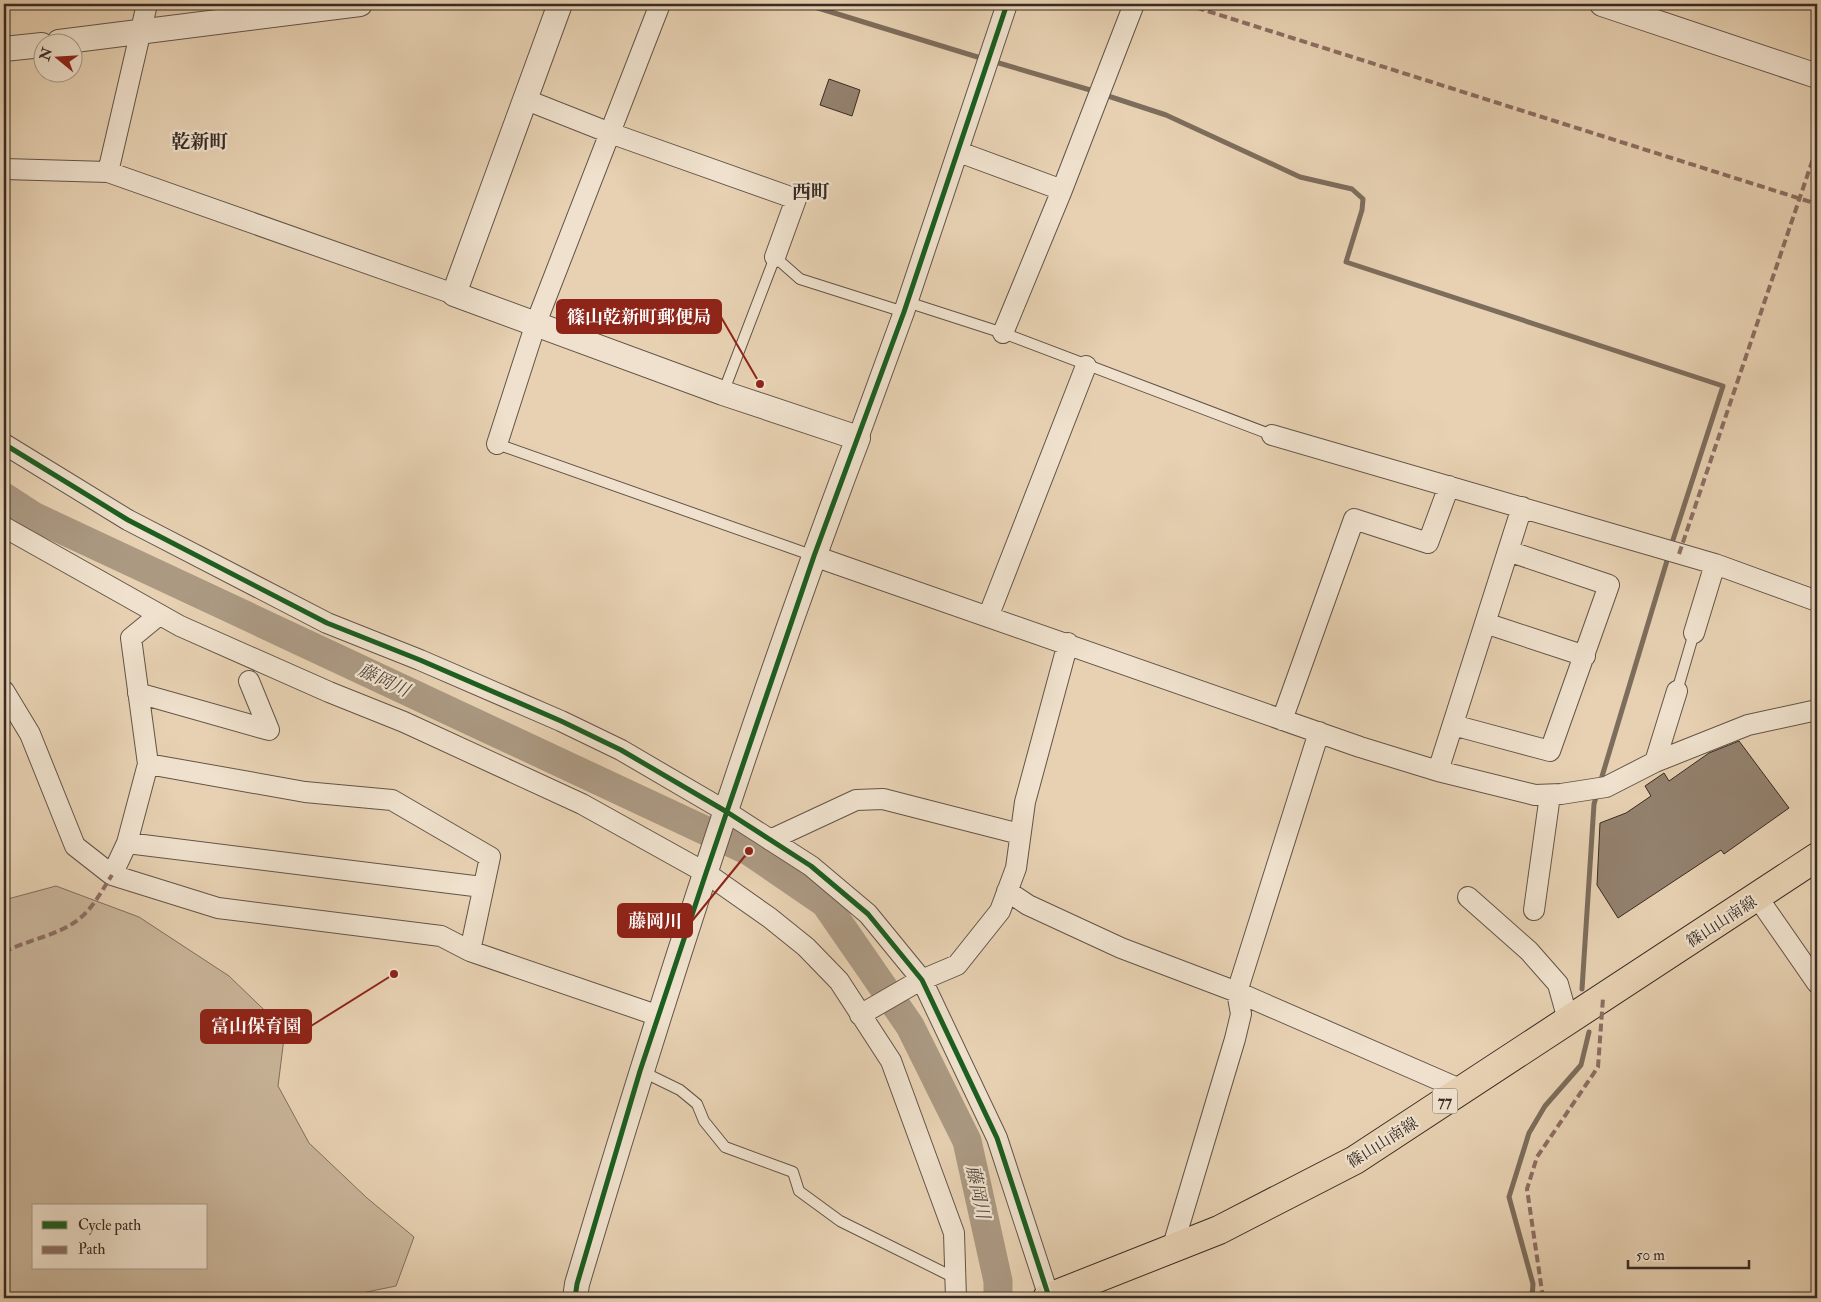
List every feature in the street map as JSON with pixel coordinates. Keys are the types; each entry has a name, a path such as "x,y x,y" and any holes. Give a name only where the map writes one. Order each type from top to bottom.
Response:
{"main road":[{"name":"篠山山南線","path":"1048,1298 1219,1230 1354,1160 1758,898 1817,857"}],"street":[{"path":"108,172 147,4"},
{"path":"82,39 360,4"},
{"path":"454,294 560,4"},
{"path":"497,444 536,323 660,4"},
{"path":"575,1298 577,1284 640,1071 814,556 906,307 1007,4"},
{"path":"1002,333 1062,190 1134,4"},
{"path":"1602,4 1817,76"},
{"path":"4,49 32,45"},
{"path":"524,99 610,133 796,199 775,257"},
{"path":"959,152 1062,190"},
{"path":"4,169 108,172 536,323 723,393 858,438"},
{"path":"988,617 1086,366"},
{"path":"1272,435 1715,564 1817,601"},
{"path":"4,444 128,520 306,612 560,721 621,750 726,816 770,840 811,866 868,914 919,981 997,1138 1048,1298"},
{"path":"1282,720 1354,519 1428,543 1449,486"},
{"path":"1438,771 1522,507"},
{"path":"4,527 159,615 329,692 404,722 582,804 708,868 806,947 839,981 864,1013 891,1061 954,1233 956,1298"},
{"path":"1453,725 1550,751 1609,585 1508,551"},
{"path":"814,556 1068,643 1282,720 1438,771 1535,795 1597,789 1655,762 1748,725 1817,710"},
{"path":"1694,633 1715,564"},
{"path":"112,875 127,843 148,764 131,638 159,615"},
{"path":"1485,623 1585,656"},
{"path":"864,1013 919,981 958,965 988,929 1000,911 1016,868 1024,802 1068,643"},
{"path":"138,693 269,730 249,681"},
{"path":"1655,762 1677,691"},
{"path":"4,692 30,734 75,846 112,875 218,908 441,936 470,951 659,1016"},
{"path":"1172,1249 1235,1039 1240,1014 1237,992 1319,732"},
{"path":"148,764 305,792 392,800 490,857 482,887 470,951"},
{"path":"1534,910 1550,795"},
{"path":"770,840 856,800 883,799 1020,834"},
{"path":"127,843 482,887"},
{"path":"1007,892 1028,905 1121,948 1237,992 1462,1090"},
{"path":"1468,897 1529,951 1558,984 1568,1020"},
{"path":"1758,898 1817,983"}],"lane":[{"path":"723,393 775,257 800,279 1002,333 1272,435"},
{"path":"497,444 814,556"},
{"path":"1677,691 1694,633"},
{"path":"640,1071 680,1090 697,1104 704,1121 725,1147 793,1172 798,1191 840,1222 955,1278"}],"shaded area":[{"path":"56,886 139,917 229,976 285,1030 278,1086 309,1143 367,1198 414,1237 396,1286 337,1298 4,1298 4,900"}],"building":[{"path":"829,79 860,90 852,116 820,105"},
{"path":"1739,741 1789,808 1724,854 1721,850 1618,918 1597,885 1600,823 1626,813 1651,796 1645,786 1664,773 1669,781 1709,753"}],"waterway":[{"path":"805,4 984,59"},
{"path":"992,61 1097,92"},
{"path":"1105,95 1166,115 1300,177 1352,189 1363,199 1362,210 1346,262 1723,386 1671,546"},
{"name":"藤岡川","path":"4,497 33,516 749,851 825,903 910,1026 967,1141 998,1281 998,1298"},
{"path":"1600,783 1669,554"},
{"path":"1582,989 1594,804 1597,794"},
{"path":"1532,1298 1533,1284 1509,1197 1529,1133 1545,1106 1581,1065 1589,1032"}],"marked path":[{"path":"1185,4 1817,204"},
{"path":"1679,554 1817,147"},
{"path":"4,952 71,925 89,909 112,875"},
{"path":"1543,1298 1527,1189 1537,1157 1598,1067 1603,998"}],"cycle path":[{"path":"575,1298 577,1284 640,1071 706,873 814,556 904,312 1007,4"},
{"path":"4,444 128,520 327,623 420,660 561,721 621,750 727,812 811,866 868,914 922,980 997,1138 1049,1297"}],"place":[{"name":"篠山乾新町郵便局","path":"760,384"},
{"name":"藤岡川","path":"749,851"},
{"name":"富山保育園","path":"394,974"}],"district":[{"name":"乾新町","path":"200,141"},
{"name":"西町","path":"811,191"}]}
